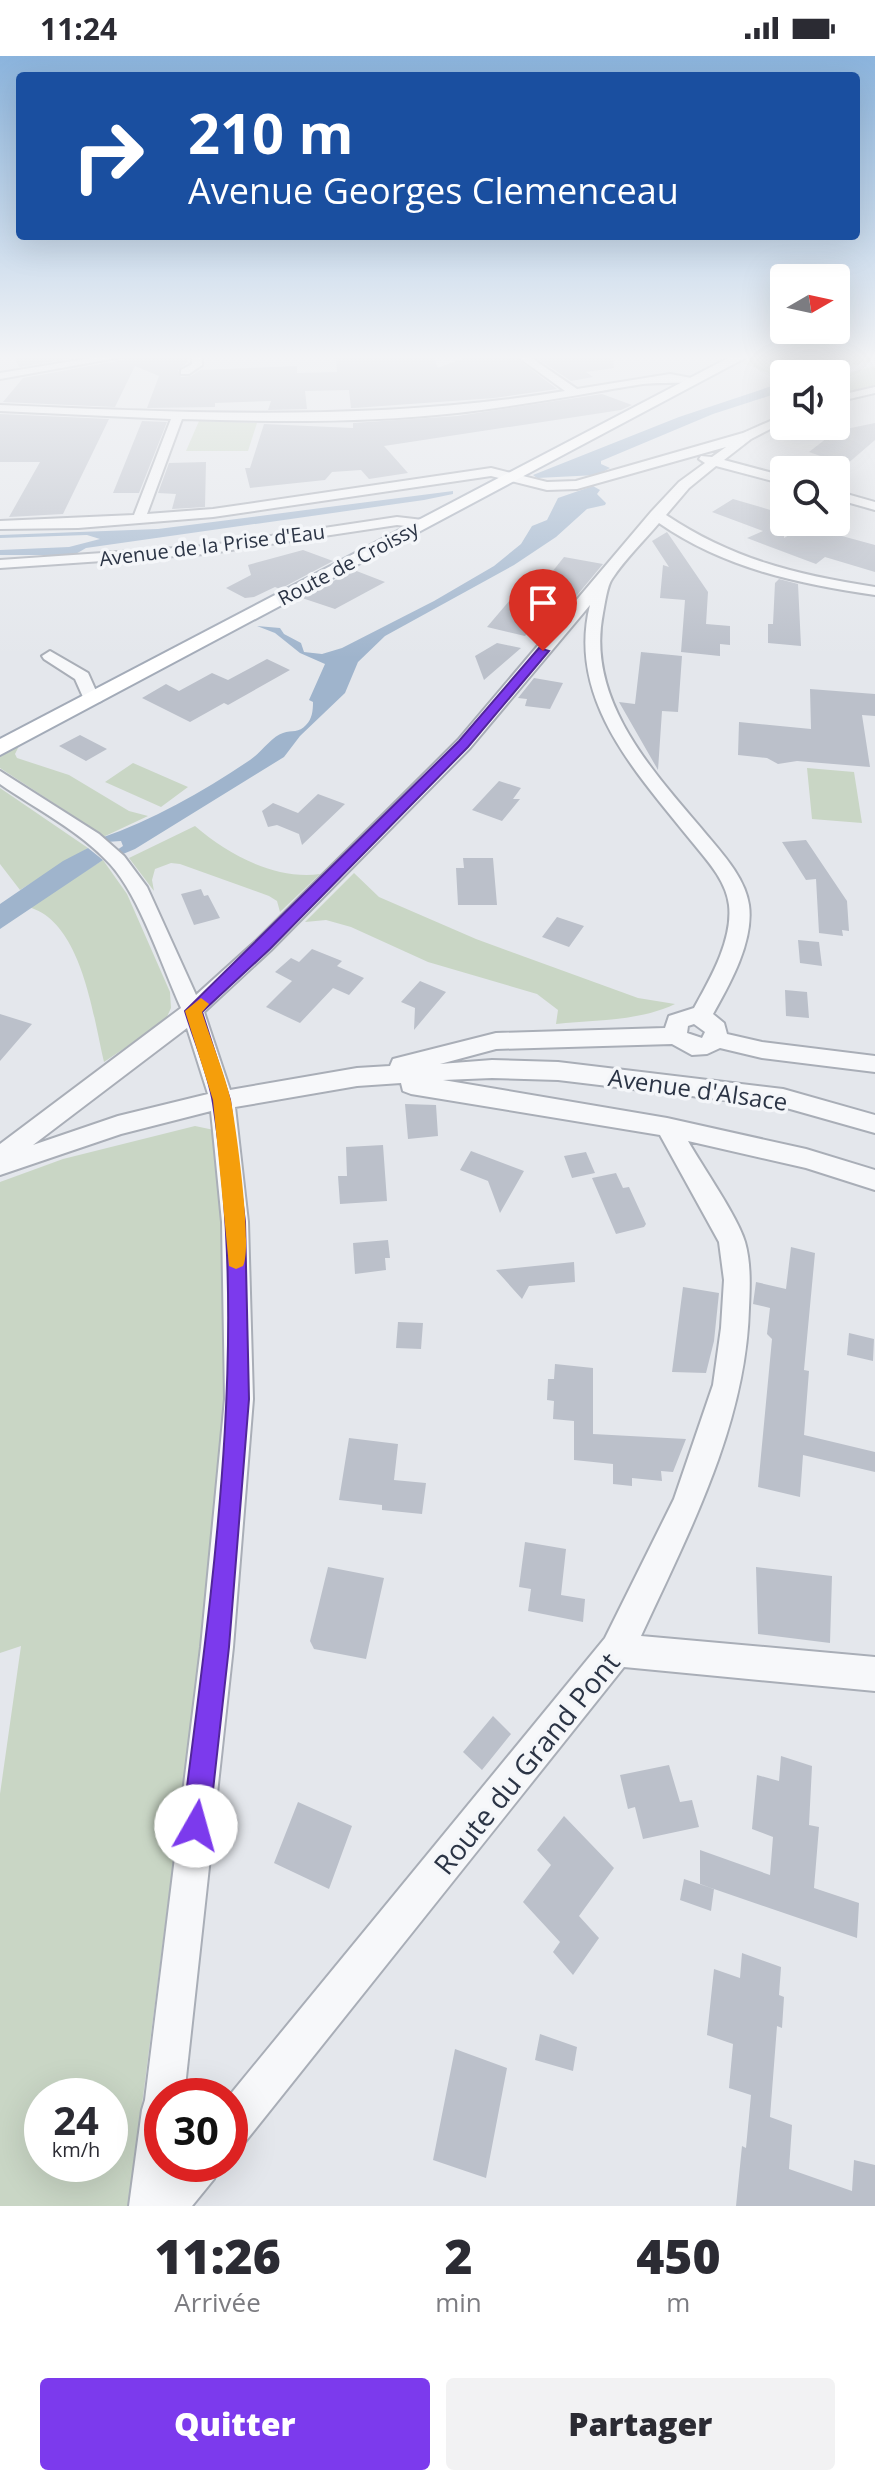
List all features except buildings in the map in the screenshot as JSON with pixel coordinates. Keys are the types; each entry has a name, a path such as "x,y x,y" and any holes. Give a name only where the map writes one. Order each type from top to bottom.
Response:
{"main road":[{"name":"Route de Croissy","path":"0,748 550,457"}],"street":[{"path":"139,519 162,457"},
{"path":"0,525 139,519 284,504 488,472 547,486 577,485 676,457"},
{"path":"0,1157 108,1079 193,1011 325,886 464,744 603,582 656,515 713,457"},
{"path":"721,457 770,475"},
{"path":"850,499 875,506"},
{"path":"656,515 693,540 725,555 807,579 875,591"},
{"name":"Avenue de la Prise d'Eau","path":"0,564 165,554 397,521 423,524"},
{"path":"603,582 593,632 597,679 623,742 717,860 734,888 740,906 737,931 712,998 700,1017"},
{"path":"563,628 593,632"},
{"path":"50,656 82,676 89,694 95,698"},
{"path":"0,776 32,795 117,860 137,887 193,1011 222,1100 235,1222 239,1399 217,1647 166,2078"},
{"path":"686,1017 700,1017 716,1029 716,1039 707,1046 692,1047 676,1036 677,1022 686,1017"},
{"name":"Avenue d'Alsace","path":"0,1167 118,1125 222,1100 357,1077 496,1041 676,1036"},
{"path":"525,1100 518,1084 521,1050 528,1039"},
{"name":"Avenue d'Alsace","path":"716,1039 762,1050 875,1064"},
{"path":"496,1041 492,1069 497,1096"},
{"name":"Avenue d'Alsace","path":"357,1077 519,1069 663,1082 783,1098 875,1124"},
{"name":"Avenue d'Alsace","path":"357,1077 525,1100 667,1127 875,1180"},
{"name":"Route du Grand Pont","path":"248,2105 617,1650 687,1504 727,1385 735,1328 737,1280 732,1241 667,1127"},
{"path":"617,1650 875,1674"},
{"path":"150,2206 153,2182"},
{"path":"165,2206 184,2182"}],"green space":[{"path":"19,746 15,754 17,758 69,775 129,811 148,816 101,838 98,832 0,768 0,757"},
{"path":"133,763 188,787 161,807 105,782"},
{"path":"807,768 854,772 862,823 812,819"},
{"path":"0,788 88,848 20,890 0,864"},
{"path":"195,826 222,847 253,863 287,873 320,874 280,912 277,901 269,896 180,864 171,863 155,869 152,880 154,891 129,858"},
{"path":"103,860 127,894 170,992 171,1008 165,1021 104,1062 89,996 73,950 61,931 46,916 28,907"},
{"path":"354,873 379,897 476,939 638,998 675,1004 632,1017 556,1024 558,1010 537,994 428,962 351,927 326,920 305,922"},
{"path":"195,1126 214,1130 226,1247 225,1393 201,1645 129,2206 0,2206 0,1794 21,1646 0,1653 0,1182 63,1159"}],"water":[{"path":"577,457 610,457 601,464 610,468 597,475 537,478 533,475"},
{"path":"593,486 600,490 597,494 605,505 587,509 556,537 514,565 385,636 358,662 345,693 300,736 284,757 135,849 123,854 117,850 123,846 121,841 106,842 101,838 140,823 196,794 250,760 279,735 301,729 308,723 313,705 309,700 325,664 300,653 275,633 257,626 280,628 284,634 301,643 304,652 322,654 342,648 494,566 521,544 532,526 547,520 558,498"},
{"path":"453,491 453,494 424,500 86,548 74,555 0,555 0,550 69,547 100,539 87,535 0,538 0,535 158,529"},
{"path":"88,848 103,860 0,929 0,904 63,861"}],"slow traffic":[{"path":"201,1004 193,1011 222,1100 236,1260"}],"route":[{"path":"196,1826 217,1647 239,1399 235,1222 222,1100 193,1011 335,876 464,744 543,651"}]}
